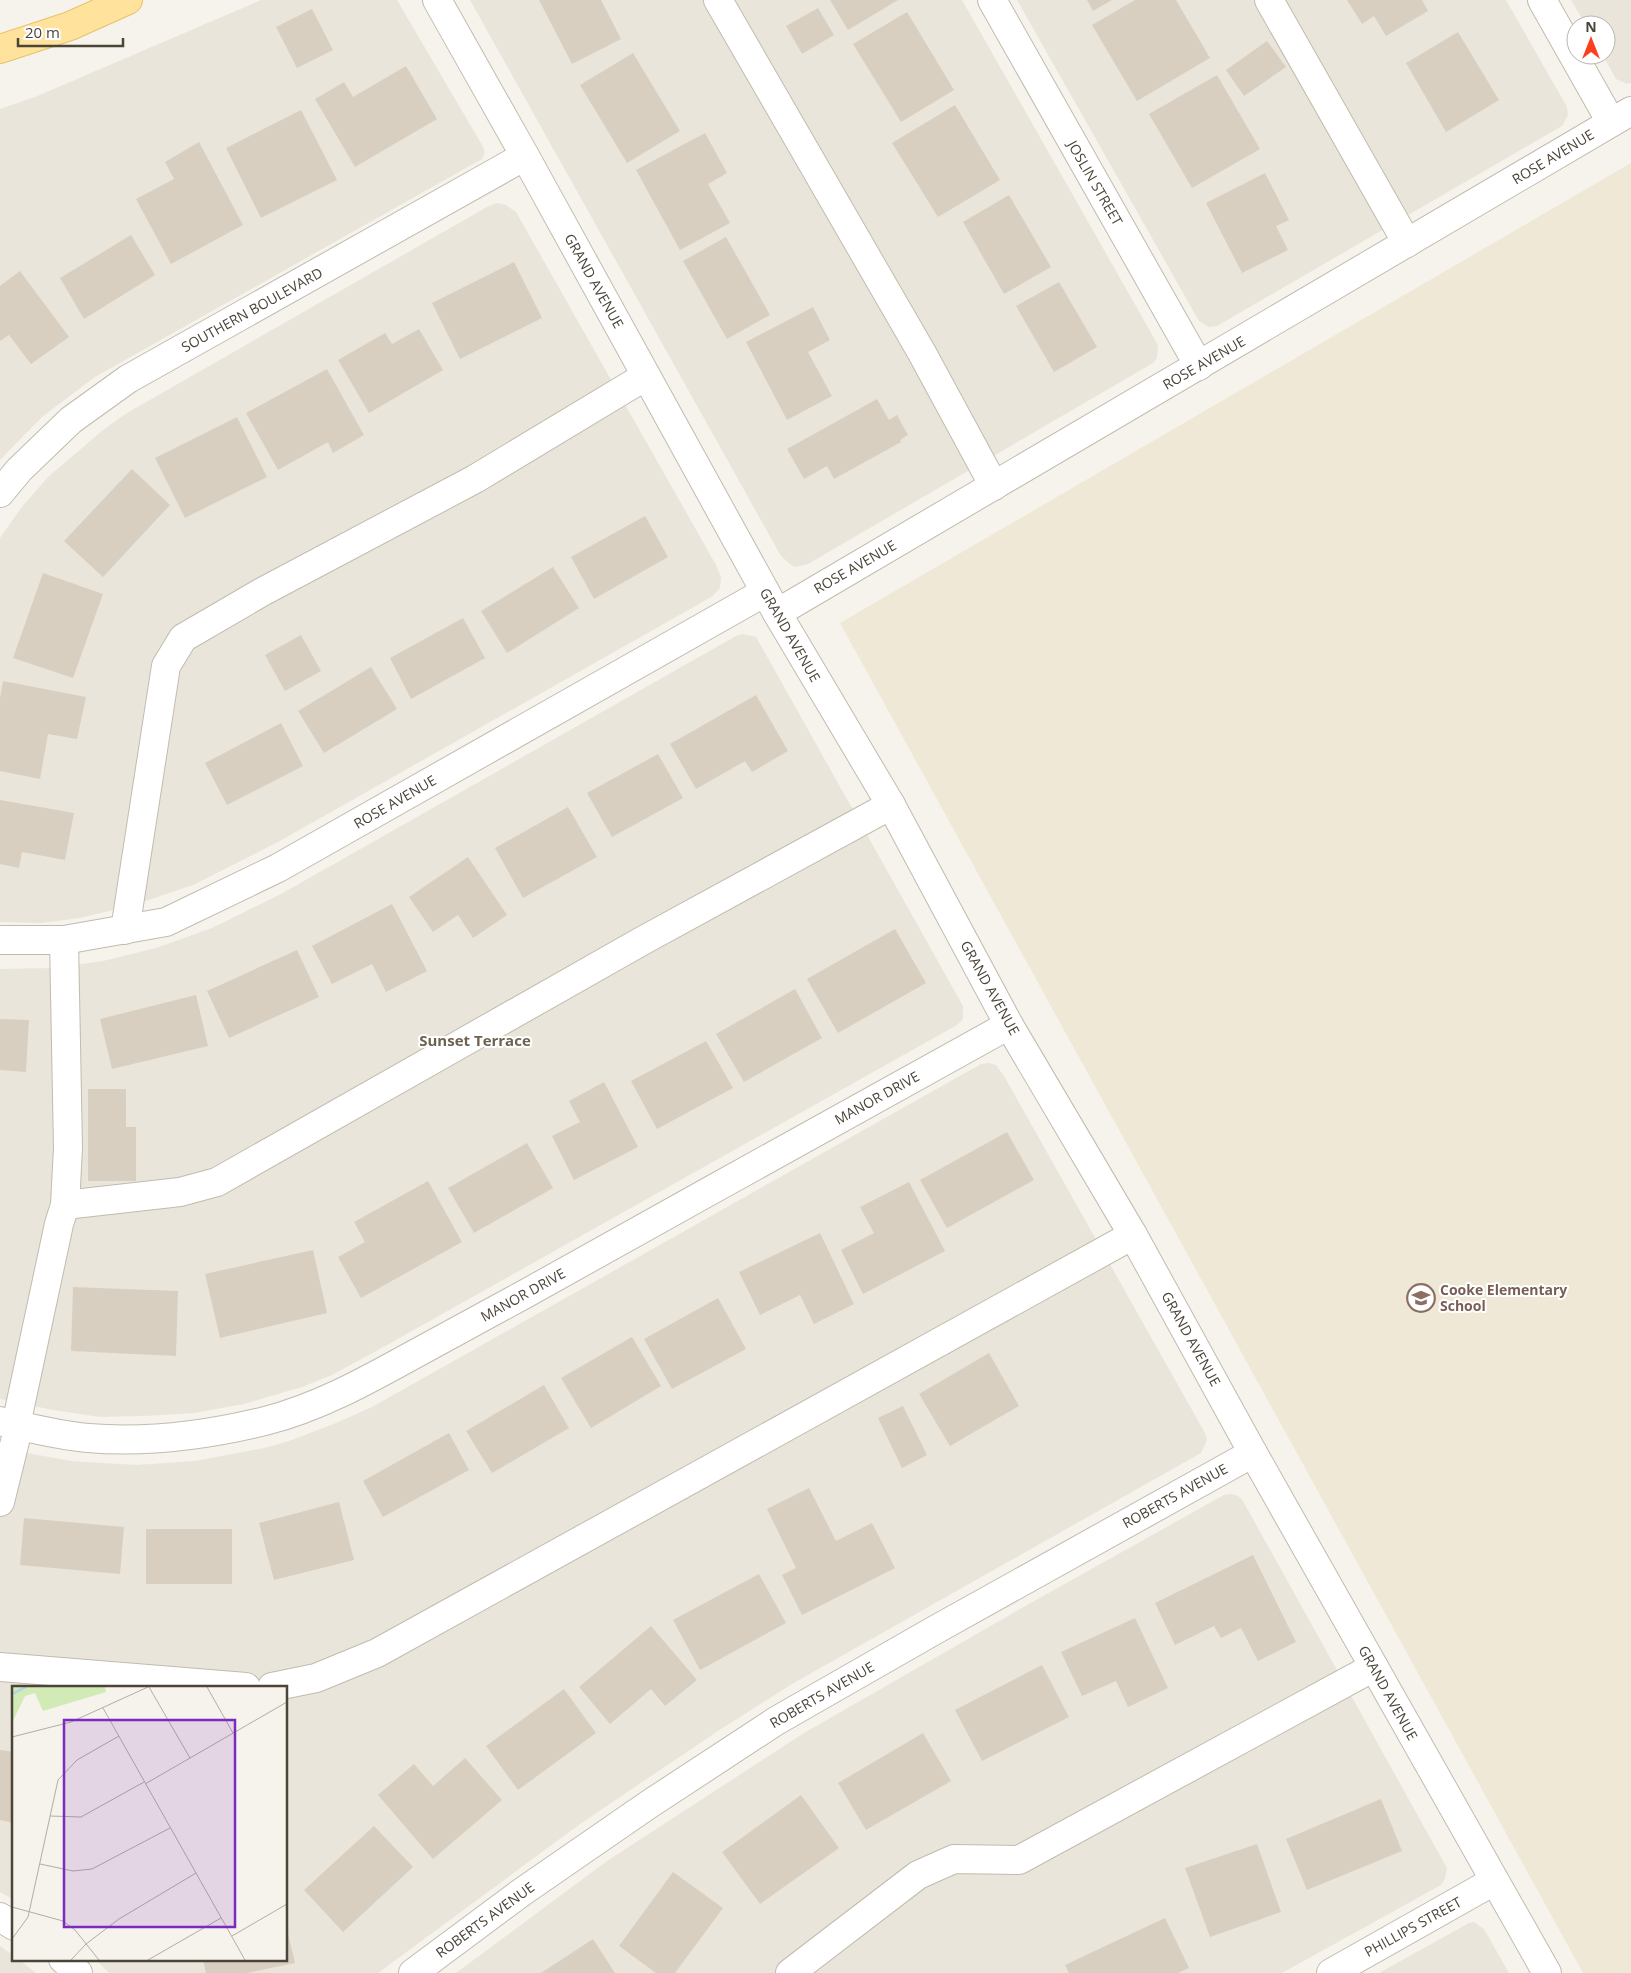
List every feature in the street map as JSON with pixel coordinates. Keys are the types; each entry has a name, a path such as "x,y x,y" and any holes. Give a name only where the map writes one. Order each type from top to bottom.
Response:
{"main road":[{"path":"0,48 70,26 128,0"}],"street":[{"name":"GRAND AVENUE","path":"437,0 526,156 771,603 891,805 1009,1025 1133,1235 1253,1453 1547,1973"},
{"path":"718,0 922,353 994,486"},
{"name":"JOSLIN STREET","path":"992,0 1199,366"},
{"path":"1269,0 1407,243"},
{"path":"1542,0 1621,117"},
{"name":"ROSE AVENUE","path":"0,940 64,940 166,922 278,868 771,603 994,486 1621,117"},
{"name":"SOUTHERN BOULEVARD","path":"0,493 19,470 71,420 128,379 526,156"},
{"path":"125,930 166,666 183,638 262,592 475,479 646,376"},
{"path":"65,1205 180,1192 217,1182 642,942 891,805"},
{"path":"0,1502 12,1424 65,1205 68,1148 64,940"},
{"name":"MANOR DRIVE","path":"12,1424 47,1432 88,1438 146,1439 210,1433 258,1423 323,1401 385,1371 1009,1025"},
{"path":"277,1686 316,1678 377,1654 1133,1235"},
{"name":"ROBERTS AVENUE","path":"413,1973 562,1864 776,1721 934,1630 1253,1453"},
{"path":"0,1667 234,1686"},
{"path":"790,1973 918,1875 954,1859 1019,1860 1374,1667"},
{"name":"PHILLIPS STREET","path":"1332,1973 1494,1881"},
{"path":"0,1917 12,1925"},
{"path":"63,1960 78,1973"}],"shaded area":[{"path":"261,0 397,0 482,145 485,152 482,159 95,377 42,417 0,460 0,109 35,97"},
{"path":"470,0 962,0 1158,345 1157,358 1153,363 808,564 796,567 791,565 781,556"},
{"path":"1017,0 1506,0 1567,107 1568,115 1562,126 1217,326 1209,327 1199,321"},
{"path":"1571,0 1631,0 1631,83 1627,84 1616,79 1608,65 1616,65 1616,15 1580,15"},
{"name":"Cooke Elementary School","path":"1631,163 1631,1973 1583,1973 840,623"},
{"path":"497,203 506,205 516,212 716,565 721,577 720,588 713,596 278,842 193,885 134,905 80,918 41,923 0,922 0,538 21,508 48,477 103,430 127,413"},
{"path":"743,634 756,637 760,644 963,1006 963,1019 957,1025 378,1350 332,1375 302,1387 244,1404 194,1413 145,1416 100,1417 0,1399 0,969 53,968 103,961 156,948 212,928 281,894 736,636"},
{"path":"981,1064 996,1065 1004,1076 1205,1433 1207,1440 1201,1453 792,1684 718,1731 580,1824 378,1973 109,1973 96,1960 288,1960 288,1686 12,1686 12,1899 0,1892 0,1448 71,1461 136,1465 195,1461 264,1448 289,1441 336,1423 372,1407"},
{"path":"1224,1495 1238,1496 1243,1501 1447,1868 1445,1879 1441,1885 1282,1973 456,1973 607,1861 804,1733 1027,1605"},
{"path":"1474,1922 1484,1929 1509,1973 1379,1973 1469,1923"},
{"path":"0,1946 12,1955 12,1960 19,1960 36,1973 0,1973"}],"building":[{"path":"539,0 601,0 621,39 572,64"},
{"path":"830,0 898,0 848,30"},
{"path":"1087,0 1112,0 1093,11"},
{"path":"1135,0 1176,0 1210,58 1137,101 1092,25"},
{"path":"1347,0 1422,0 1428,11 1386,36 1374,16 1362,24"},
{"path":"818,8 834,35 802,54 786,26"},
{"path":"312,9 333,50 297,68 276,27"},
{"path":"907,12 954,90 901,122 853,44"},
{"path":"1458,32 1499,100 1446,132 1406,63"},
{"path":"1267,41 1286,67 1244,96 1226,70"},
{"path":"633,53 680,131 627,163 580,85"},
{"path":"406,66 437,119 355,167 315,99 344,82 353,97"},
{"path":"1217,75 1260,149 1192,188 1149,114"},
{"path":"955,105 1000,180 938,217 892,143"},
{"path":"301,110 337,180 261,218 226,148"},
{"path":"705,133 727,173 708,184 730,223 680,250 636,170"},
{"path":"199,142 243,225 171,264 136,199 174,179 165,162"},
{"path":"1265,173 1289,220 1276,226 1288,250 1242,273 1206,203"},
{"path":"1009,195 1051,267 1004,294 963,222"},
{"path":"131,235 155,275 84,319 60,278"},
{"path":"726,237 770,315 727,339 683,261"},
{"path":"514,262 542,318 460,359 432,303"},
{"path":"20,271 69,337 31,364 9,335 0,341 0,286"},
{"path":"1059,282 1097,347 1054,372 1016,306"},
{"path":"813,307 830,340 808,352 832,396 787,420 746,342"},
{"path":"419,329 443,370 369,413 338,360 385,333 392,344"},
{"path":"327,369 364,435 333,453 328,442 278,470 246,413"},
{"path":"877,399 889,420 897,415 908,435 900,440 901,442 834,479 827,466 804,479 787,449"},
{"path":"237,417 267,477 185,518 155,458"},
{"path":"132,469 170,505 103,577 64,541"},
{"path":"645,516 668,557 594,599 571,557"},
{"path":"553,567 579,608 507,653 481,611"},
{"path":"43,573 103,594 73,678 13,658"},
{"path":"463,618 485,658 411,699 390,658"},
{"path":"301,635 321,671 285,691 265,655"},
{"path":"371,667 397,709 324,753 298,711"},
{"path":"3,681 86,697 77,739 48,734 40,779 0,771 0,698"},
{"path":"756,695 788,751 752,772 745,761 696,789 670,744"},
{"path":"281,723 303,766 227,805 205,763"},
{"path":"658,754 683,798 612,837 587,793"},
{"path":"0,800 74,813 65,860 22,852 19,868 0,864"},
{"path":"568,807 597,857 523,898 495,848"},
{"path":"468,857 507,915 473,938 458,915 433,932 409,897"},
{"path":"392,904 427,971 386,992 372,964 332,984 312,946"},
{"path":"895,929 926,983 838,1033 807,979"},
{"path":"297,950 319,997 229,1038 207,991"},
{"path":"795,989 822,1038 744,1082 716,1034"},
{"path":"196,995 208,1046 112,1069 100,1019"},
{"path":"0,1019 29,1020 26,1072 0,1070"},
{"path":"706,1041 733,1088 657,1129 631,1081"},
{"path":"604,1082 638,1147 574,1180 552,1136 580,1122 569,1101"},
{"path":"88,1089 126,1089 126,1127 136,1127 136,1181 88,1181"},
{"path":"1007,1132 1034,1180 947,1228 920,1180"},
{"path":"527,1143 553,1188 474,1233 448,1188"},
{"path":"428,1181 462,1242 361,1298 338,1257 365,1242 354,1222"},
{"path":"909,1182 945,1251 863,1294 841,1250 874,1233 860,1207"},
{"path":"820,1233 854,1304 814,1324 800,1295 760,1315 739,1272"},
{"path":"313,1250 327,1313 220,1338 205,1274"},
{"path":"73,1287 178,1291 176,1356 71,1351"},
{"path":"718,1298 746,1349 672,1389 644,1339"},
{"path":"632,1337 661,1386 591,1428 561,1378"},
{"path":"989,1353 1019,1406 950,1446 919,1394"},
{"path":"544,1385 569,1428 492,1473 466,1431"},
{"path":"903,1406 927,1455 902,1468 878,1418"},
{"path":"449,1433 469,1470 383,1517 363,1481"},
{"path":"809,1488 836,1541 872,1523 895,1568 802,1615 782,1575 796,1568 767,1509"},
{"path":"339,1502 354,1560 274,1580 259,1523"},
{"path":"24,1518 124,1527 120,1574 20,1565"},
{"path":"146,1529 232,1529 232,1584 146,1584"},
{"path":"1253,1555 1296,1642 1258,1661 1241,1628 1221,1638 1214,1626 1175,1645 1155,1603"},
{"path":"759,1574 786,1623 700,1670 673,1620"},
{"path":"1135,1618 1168,1688 1128,1707 1116,1681 1082,1696 1061,1652"},
{"path":"651,1626 697,1680 665,1706 651,1689 610,1724 579,1687"},
{"path":"1042,1665 1069,1717 982,1761 955,1710"},
{"path":"564,1689 596,1733 518,1790 486,1746"},
{"path":"923,1733 951,1781 866,1830 838,1783"},
{"path":"0,1750 12,1752 12,1823 0,1820"},
{"path":"465,1758 502,1800 433,1859 378,1795 414,1764 433,1786"},
{"path":"801,1795 839,1848 760,1904 722,1852"},
{"path":"1381,1799 1402,1851 1307,1890 1286,1839"},
{"path":"374,1826 413,1867 343,1932 304,1890"},
{"path":"1257,1844 1281,1912 1210,1937 1185,1868"},
{"path":"673,1872 723,1908 675,1973 656,1973 619,1946"},
{"path":"1165,1918 1189,1968 1178,1973 1069,1973 1065,1965"},
{"path":"288,1933 295,1963 247,1973 206,1973 203,1960 288,1960"},
{"path":"593,1939 615,1973 541,1973"}],"place":[{"name":"Cooke Elementary School","path":"1421,1298"}],"district":[{"name":"Sunset Terrace","path":"475,1041"}]}
